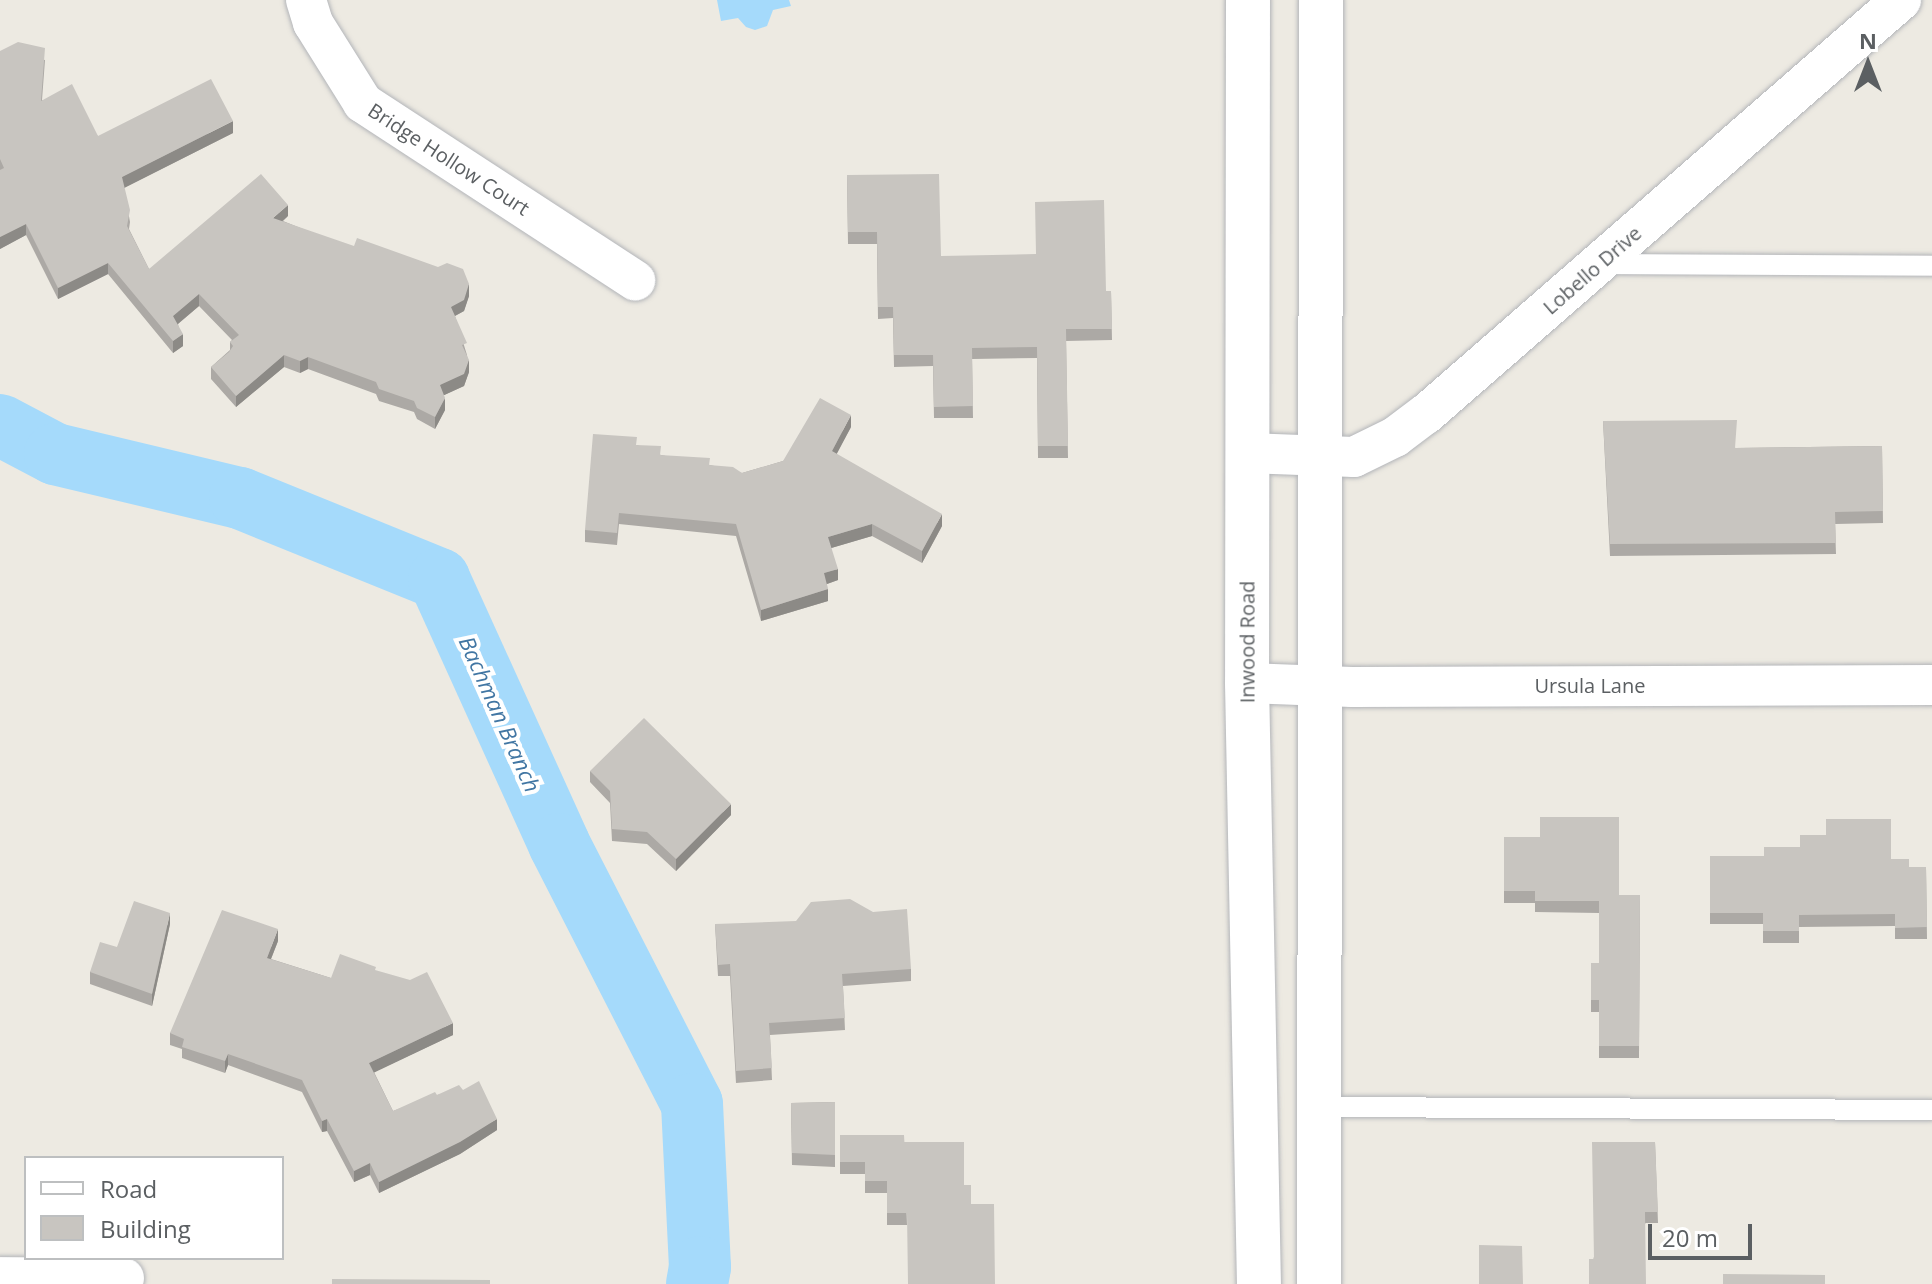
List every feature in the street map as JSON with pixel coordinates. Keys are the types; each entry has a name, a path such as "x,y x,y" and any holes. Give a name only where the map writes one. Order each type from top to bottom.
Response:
{"main road":[{"name":"Inwood Road","path":"1248,0 1247,683 1259,1284"},
{"path":"1319,1284 1321,0"}],"street":[{"name":"Bridge Hollow Court","path":"306,0 313,23 363,103 635,280"},
{"name":"Lobello Drive","path":"1247,453 1354,457 1395,437 1426,414 1901,0"},
{"name":"Ursula Lane","path":"1247,683 1932,685"},
{"path":"0,1277 124,1278"}],"lane":[{"path":"1598,264 1932,266"},
{"path":"1321,1107 1932,1110"}],"water":[{"path":"717,0 789,0 791,6 773,10 767,26 755,30 746,27 738,18 721,21"}],"building":[{"path":"18,42 45,48 41,101 72,84 98,136 211,79 233,121 122,177 130,210 127,226 149,269 261,174 288,205 273,218 354,246 357,238 438,267 447,263 463,269 469,284 464,300 451,307 467,343 462,345 469,360 464,374 440,385 445,398 435,417 417,408 414,401 379,389 376,382 308,357 300,361 284,355 236,396 211,367 229,352 233,346 230,342 239,335 199,294 173,316 183,334 173,341 108,263 58,288 26,224 0,237 0,170 4,168 0,159 0,51"},
{"path":"939,174 941,256 1036,254 1035,202 1104,200 1106,291 1111,291 1112,329 1066,329 1068,446 1038,446 1037,347 972,348 973,406 934,407 933,355 894,355 893,307 878,307 877,232 848,232 847,175"},
{"path":"820,398 851,415 832,451 942,514 922,551 872,524 828,537 838,569 824,573 828,589 761,610 736,524 619,513 617,533 585,530 593,434 637,437 636,445 661,446 660,455 710,458 709,465 733,467 742,473 783,461"},
{"path":"1737,420 1735,448 1882,446 1883,511 1835,512 1836,543 1610,544 1603,421"},
{"path":"644,718 731,804 676,859 647,832 612,829 610,791 590,771"},
{"path":"1540,817 1619,817 1619,895 1640,895 1639,1046 1599,1046 1599,1000 1591,1000 1591,963 1599,963 1599,901 1535,901 1535,891 1504,891 1504,837 1540,837"},
{"path":"1826,819 1891,819 1891,859 1909,859 1909,867 1926,867 1927,927 1895,928 1895,914 1799,915 1799,931 1763,931 1763,913 1710,913 1710,856 1764,856 1764,847 1800,847 1800,835 1826,835"},
{"path":"850,899 873,912 907,909 911,969 842,974 845,1018 769,1023 772,1068 736,1071 730,964 718,965 715,924 796,921 811,902"},
{"path":"134,901 170,913 152,994 90,972 100,942 117,947"},
{"path":"222,910 278,929 267,958 331,978 340,954 376,967 375,970 410,980 427,972 453,1023 369,1063 393,1111 435,1092 437,1095 459,1085 463,1090 479,1081 497,1119 460,1142 379,1182 370,1163 354,1171 327,1119 322,1121 302,1080 228,1054 225,1061 182,1047 184,1039 170,1033"},
{"path":"835,1102 835,1155 792,1153 791,1103"},
{"path":"840,1135 904,1135 904,1142 964,1142 964,1185 971,1185 971,1204 994,1204 995,1284 908,1284 907,1213 887,1213 887,1181 865,1181 865,1162 840,1162"},
{"path":"1592,1142 1655,1142 1658,1212 1645,1212 1646,1284 1589,1284 1589,1259 1594,1259"},
{"path":"1479,1245 1522,1246 1523,1284 1479,1284"},
{"path":"1723,1274 1825,1275 1825,1284 1723,1284"},
{"path":"332,1279 490,1280 490,1284 332,1284"}],"waterway":[{"name":"Bachman Branch","path":"0,425 55,454 240,498 439,579 559,844 692,1104 700,1267 697,1284"}]}
